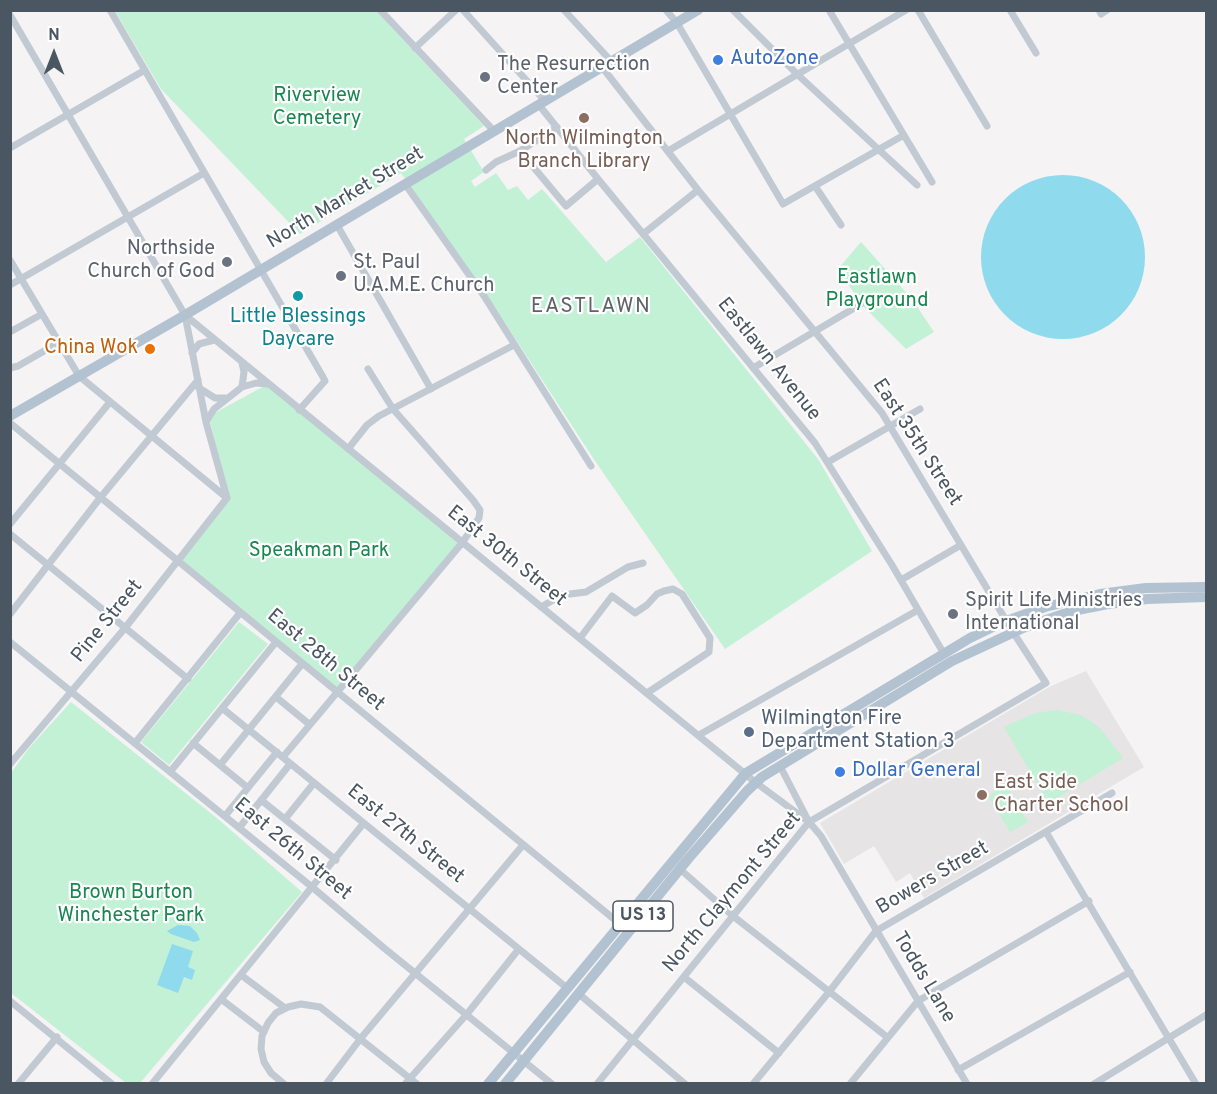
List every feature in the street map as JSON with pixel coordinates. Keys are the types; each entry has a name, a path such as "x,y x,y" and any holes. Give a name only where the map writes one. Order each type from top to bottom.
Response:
{"main road":[{"name":"North Market Street","path":"10,416 260,271 698,10"},
{"path":"948,658 1000,631 1007,621 1052,605 1101,594 1154,587 1206,587"},
{"name":"US 13","path":"488,1083 746,773 948,658 1013,632 1065,614 1108,604 1148,599 1206,597"},
{"name":"US 13","path":"506,1083 755,782 948,658"},
{"path":"587,984 595,965 620,934 622,927 620,924"}],"street":[{"path":"110,10 325,381 299,410"},
{"path":"380,10 494,131"},
{"path":"415,48 456,10"},
{"name":"Eastlawn Avenue","path":"463,10 542,103 557,127 598,179 828,462 948,658"},
{"path":"666,10 677,23 783,204 904,135"},
{"path":"733,10 798,75 917,185"},
{"path":"829,10 932,182"},
{"path":"668,152 906,10"},
{"path":"918,10 987,126"},
{"path":"1010,10 1036,53"},
{"name":"East 35th Street","path":"566,11 607,64 668,152 876,404 1046,683"},
{"path":"10,15 184,315 206,422 227,498"},
{"path":"10,148 145,70"},
{"path":"486,170 557,127"},
{"path":"520,151 566,206 598,179"},
{"path":"10,285 204,173"},
{"path":"405,184 484,296 591,466"},
{"path":"815,186 841,225"},
{"path":"643,234 698,190"},
{"path":"337,225 431,389"},
{"path":"10,260 79,376 227,498"},
{"path":"753,368 861,304"},
{"path":"10,332 42,314"},
{"name":"East 30th Street","path":"184,315 755,782 809,822"},
{"path":"192,353 198,344 214,340"},
{"path":"10,368 18,366 58,343"},
{"path":"348,449 367,425 379,416 514,345"},
{"path":"241,362 244,372 242,387"},
{"path":"225,816 248,788 309,724 462,543 479,518 480,510 393,410 368,369"},
{"path":"206,422 214,409 242,387 256,382 268,384"},
{"path":"198,384 215,398 228,398"},
{"path":"10,614 151,435 198,384"},
{"path":"10,524 110,402"},
{"path":"828,462 920,409"},
{"name":"East 28th Street","path":"10,423 620,924"},
{"name":"Pine Street","path":"12,759 125,628 227,498"},
{"path":"10,534 188,679"},
{"path":"901,580 961,545"},
{"path":"541,607 562,595 586,592 628,567 643,563"},
{"path":"580,638 612,596 635,613 657,594 664,591 673,589 682,594 710,638 709,652 646,693"},
{"path":"699,735 918,610"},
{"path":"135,743 240,613"},
{"name":"East 26th Street","path":"10,642 552,1083"},
{"path":"170,771 276,642"},
{"path":"220,765 302,664"},
{"name":"North Claymont Street","path":"597,1083 809,822 1046,683"},
{"path":"276,697 309,724"},
{"name":"East 27th Street","path":"222,708 567,988"},
{"path":"193,743 248,788"},
{"path":"239,828 290,764"},
{"name":"Todds Lane","path":"780,766 809,822 820,836 966,1083"},
{"path":"285,819 314,783"},
{"name":"Bowers Street","path":"753,1083 829,992 876,931 1112,793"},
{"path":"261,800 336,860"},
{"path":"152,1083 336,860 363,824"},
{"path":"1046,832 1196,1083"},
{"path":"326,1083 523,845"},
{"path":"681,870 733,916 887,1037"},
{"path":"850,1083 918,1001 1089,901"},
{"path":"407,1081 467,1014 518,950"},
{"path":"958,1070 1130,972"},
{"path":"241,975 285,1008"},
{"path":"684,977 779,1053"},
{"path":"579,994 686,1083"},
{"path":"221,999 264,1032"},
{"path":"10,1001 112,1083"},
{"path":"284,1083 264,1062 261,1049 264,1032 272,1018 285,1008 301,1004 320,1007 362,1038 407,1081 417,1083"},
{"path":"1094,1083 1206,1015"},
{"path":"18,1083 57,1038"}],"shaded area":[{"name":"East Side Charter School","path":"1086,671 1144,767 924,898 910,873 896,882 874,846 844,864 820,823 1049,687"}],"green space":[{"name":"Riverview Cemetery","path":"115,11 376,11 484,126 464,139 484,172 471,181 475,187 496,173 508,190 517,186 528,200 542,189 606,262 640,237 818,459 872,551 725,649 595,461 496,309 401,173 300,234 161,89"},
{"name":"Eastlawn Playground","path":"861,242 912,299 934,332 906,349 862,305 838,269"},
{"name":"Speakman Park","path":"268,384 462,543 336,692 177,562 227,498 209,416"},
{"path":"239,622 268,644 169,765 141,742"},
{"name":"Brown Burton Winchester Park","path":"71,702 218,819 302,892 140,1083 126,1083 11,993 11,773 29,748"},
{"path":"1057,710 1081,715 1099,727 1123,758 1052,801 1046,799 1004,727 1035,713"},
{"path":"1006,785 1013,796 1001,804 1014,797 1028,822 1010,832 988,796"}],"water":[{"path":"1063,175 1079,176 1094,181 1121,199 1139,226 1144,241 1144,273 1139,288 1121,315 1094,333 1079,338 1063,339 1047,338 1032,333 1005,315 987,288 982,273 981,257 982,241 987,226 1005,199 1032,181 1047,176"},
{"path":"178,925 190,926 200,940 194,942 167,931"},
{"path":"172,944 193,951 188,967 195,970 192,980 184,977 178,993 157,985"}],"place":[{"name":"AutoZone","path":"718,60"},
{"name":"The Resurrection Center","path":"485,77"},
{"name":"North Wilmington Branch Library","path":"584,118"},
{"name":"Northside Church of God","path":"227,262"},
{"name":"St. Paul U.A.M.E. Church","path":"341,276"},
{"name":"Little Blessings Daycare","path":"298,296"},
{"name":"China Wok","path":"150,349"},
{"name":"Spirit Life Ministries International","path":"953,614"},
{"name":"Wilmington Fire Department Station 3","path":"749,732"},
{"name":"Dollar General","path":"840,772"},
{"name":"East Side Charter School","path":"982,795"}],"district":[{"name":"EASTLAWN","path":"591,308"}]}
